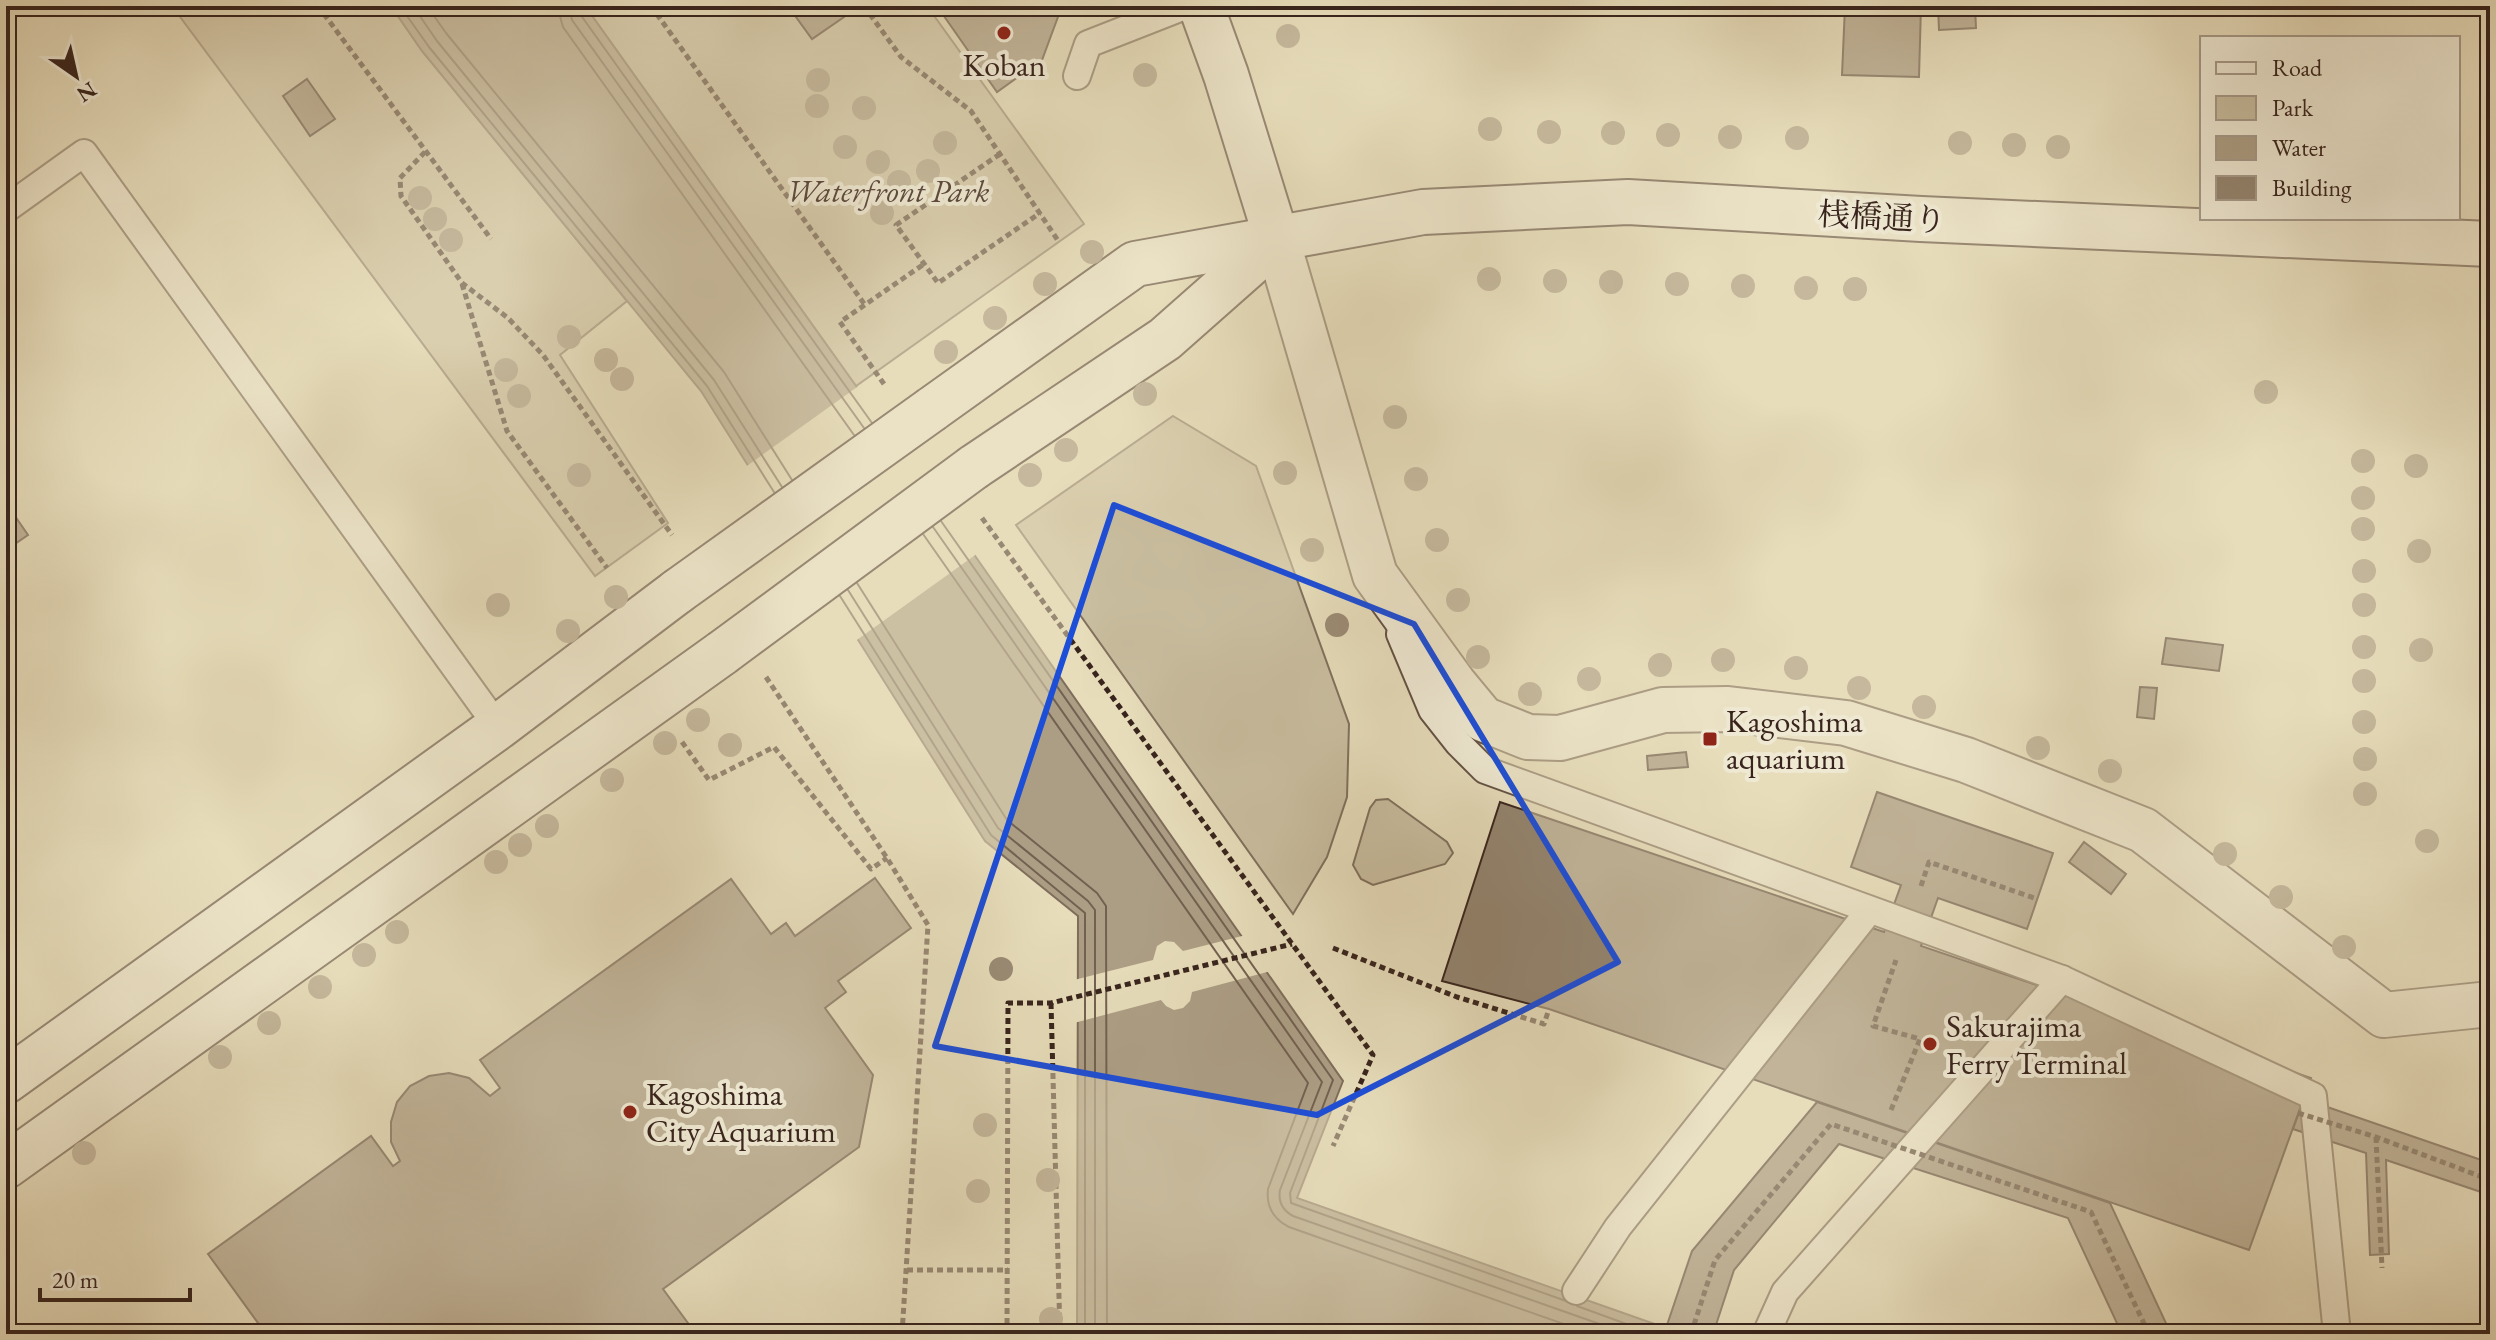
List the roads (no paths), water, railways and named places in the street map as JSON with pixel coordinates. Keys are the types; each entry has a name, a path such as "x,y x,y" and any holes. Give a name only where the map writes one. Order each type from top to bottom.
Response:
{"street":[{"path":"1201,6 1226,75 1277,240 1375,575 1483,719 1528,737 1560,738 1663,710 1728,709 1846,723 1966,760 2143,830 2384,1015 2490,1004"},
{"name":"桟橋通り","path":"6,1081 498,727 678,591 1135,264 1423,212 1628,202 1921,219 2490,244"},
{"path":"6,1166 722,653 974,467 1165,339 1277,240"}],"lane":[{"path":"1077,76 1088,44 1185,6"},
{"path":"6,209 84,153 498,727"},
{"path":"1375,575 1432,710 1485,770 2062,979 2313,1096 2337,1334"},
{"path":"1576,1291 1618,1227 1869,911"},
{"path":"1766,1334 1785,1292 2062,979"}],"water":[{"path":"391,6 585,6 856,386 1343,1081 1297,1198 1663,1327 1661,1334 1077,1334 1078,916 985,841 701,391 422,51"}],"place":[{"name":"Koban","path":"1004,33"},
{"name":"Kagoshima aquarium","path":"1710,739"},
{"name":"Sakurajima Ferry Terminal","path":"1930,1044"},
{"name":"Kagoshima City Aquarium","path":"630,1112"}],"park label":[{"name":"Waterfront Park","path":"888,191"}]}
